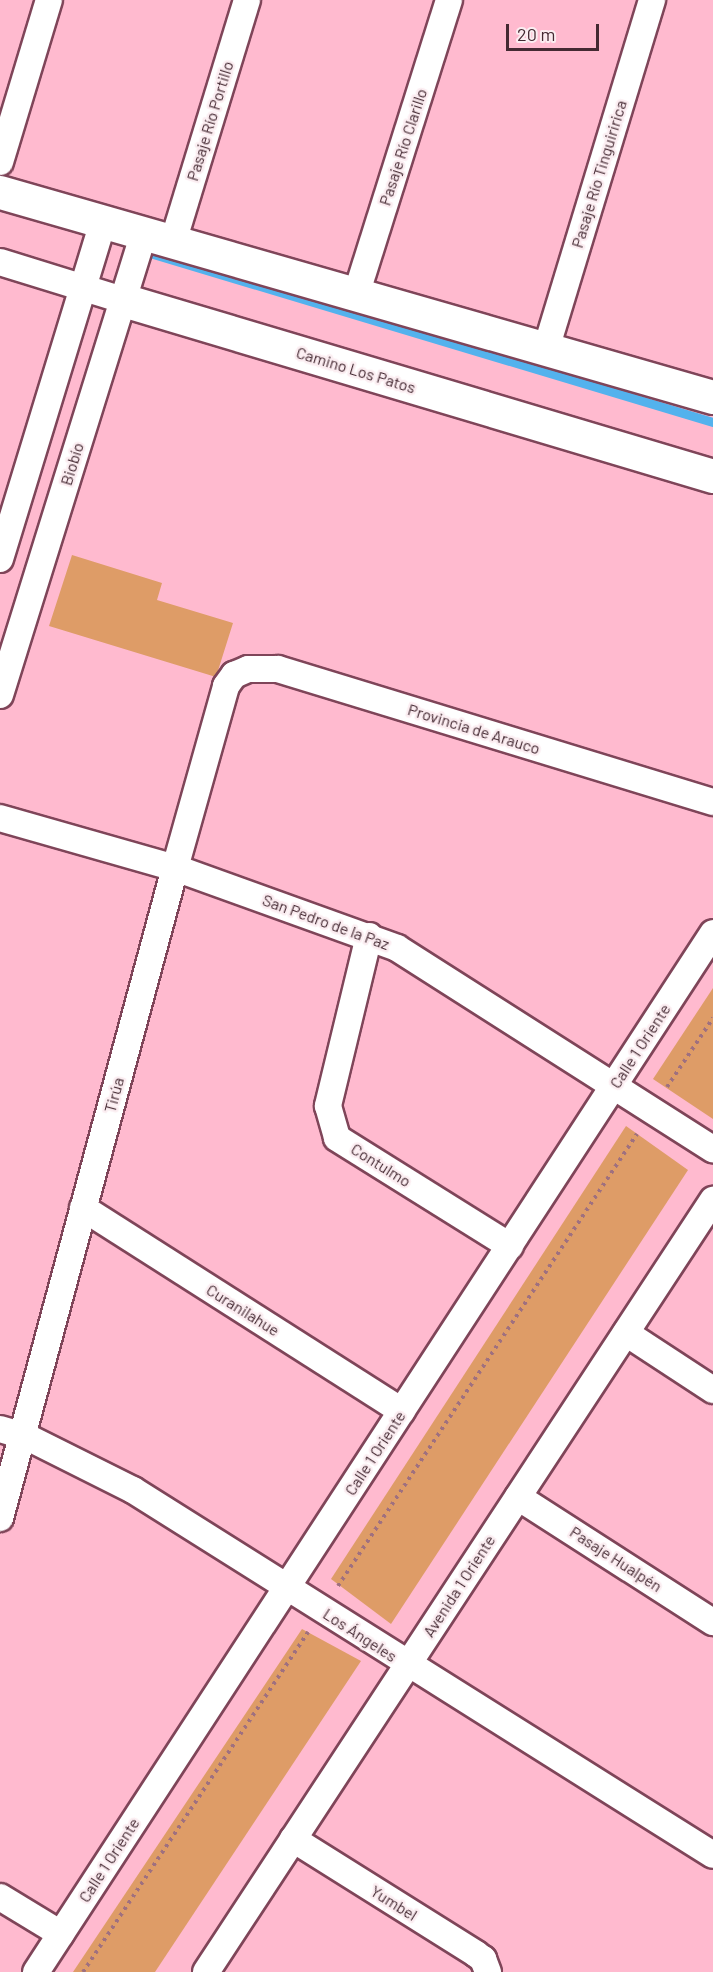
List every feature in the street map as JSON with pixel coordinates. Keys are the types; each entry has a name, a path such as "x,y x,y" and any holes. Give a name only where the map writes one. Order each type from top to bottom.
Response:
{"street":[{"path":"0,162 49,0"},
{"name":"Pasaje Río Portillo","path":"158,238 247,0"},
{"name":"Pasaje Río Clarillo","path":"356,295 449,0"},
{"name":"Pasaje Río Tinguiririca","path":"546,349 652,0"},
{"path":"0,192 713,397"},
{"path":"0,559 103,222"},
{"name":"Biobío","path":"0,695 123,300 158,238"},
{"name":"Camino Los Patos","path":"0,262 713,476"},
{"name":"Provincia de Arauco","path":"234,675 248,669 278,669 713,802"},
{"name":"Tirúa","path":"0,1518 25,1436 83,1208 175,868 226,686 234,675"},
{"name":"San Pedro de la Paz","path":"0,818 175,868 369,936 427,965 713,1149"},
{"name":"Calle 1 Oriente","path":"36,1972 713,933"},
{"name":"Contulmo","path":"369,936 328,1106 338,1138 510,1246"},
{"name":"Avenida 1 Oriente","path":"206,1972 713,1200"},
{"name":"Curanilahue","path":"83,1208 402,1411"},
{"path":"626,1333 713,1390"},
{"name":"Los Ángeles","path":"0,1429 25,1436 124,1485 407,1666 713,1855"},
{"name":"Pasaje Hualpén","path":"518,1497 713,1622"},
{"name":"Yumbel","path":"293,1839 476,1954 483,1959 488,1972"},
{"path":"0,1897 61,1934"}],"path":[{"path":"83,1972 713,1018"}],"shaded area":[{"path":"72,555 162,583 157,600 233,623 216,677 49,626"},
{"path":"713,988 713,1119 653,1079"},
{"path":"626,1126 688,1170 391,1624 331,1579"},
{"path":"302,1629 361,1661 155,1972 73,1972"}],"waterway":[{"path":"153,254 713,422"}]}
